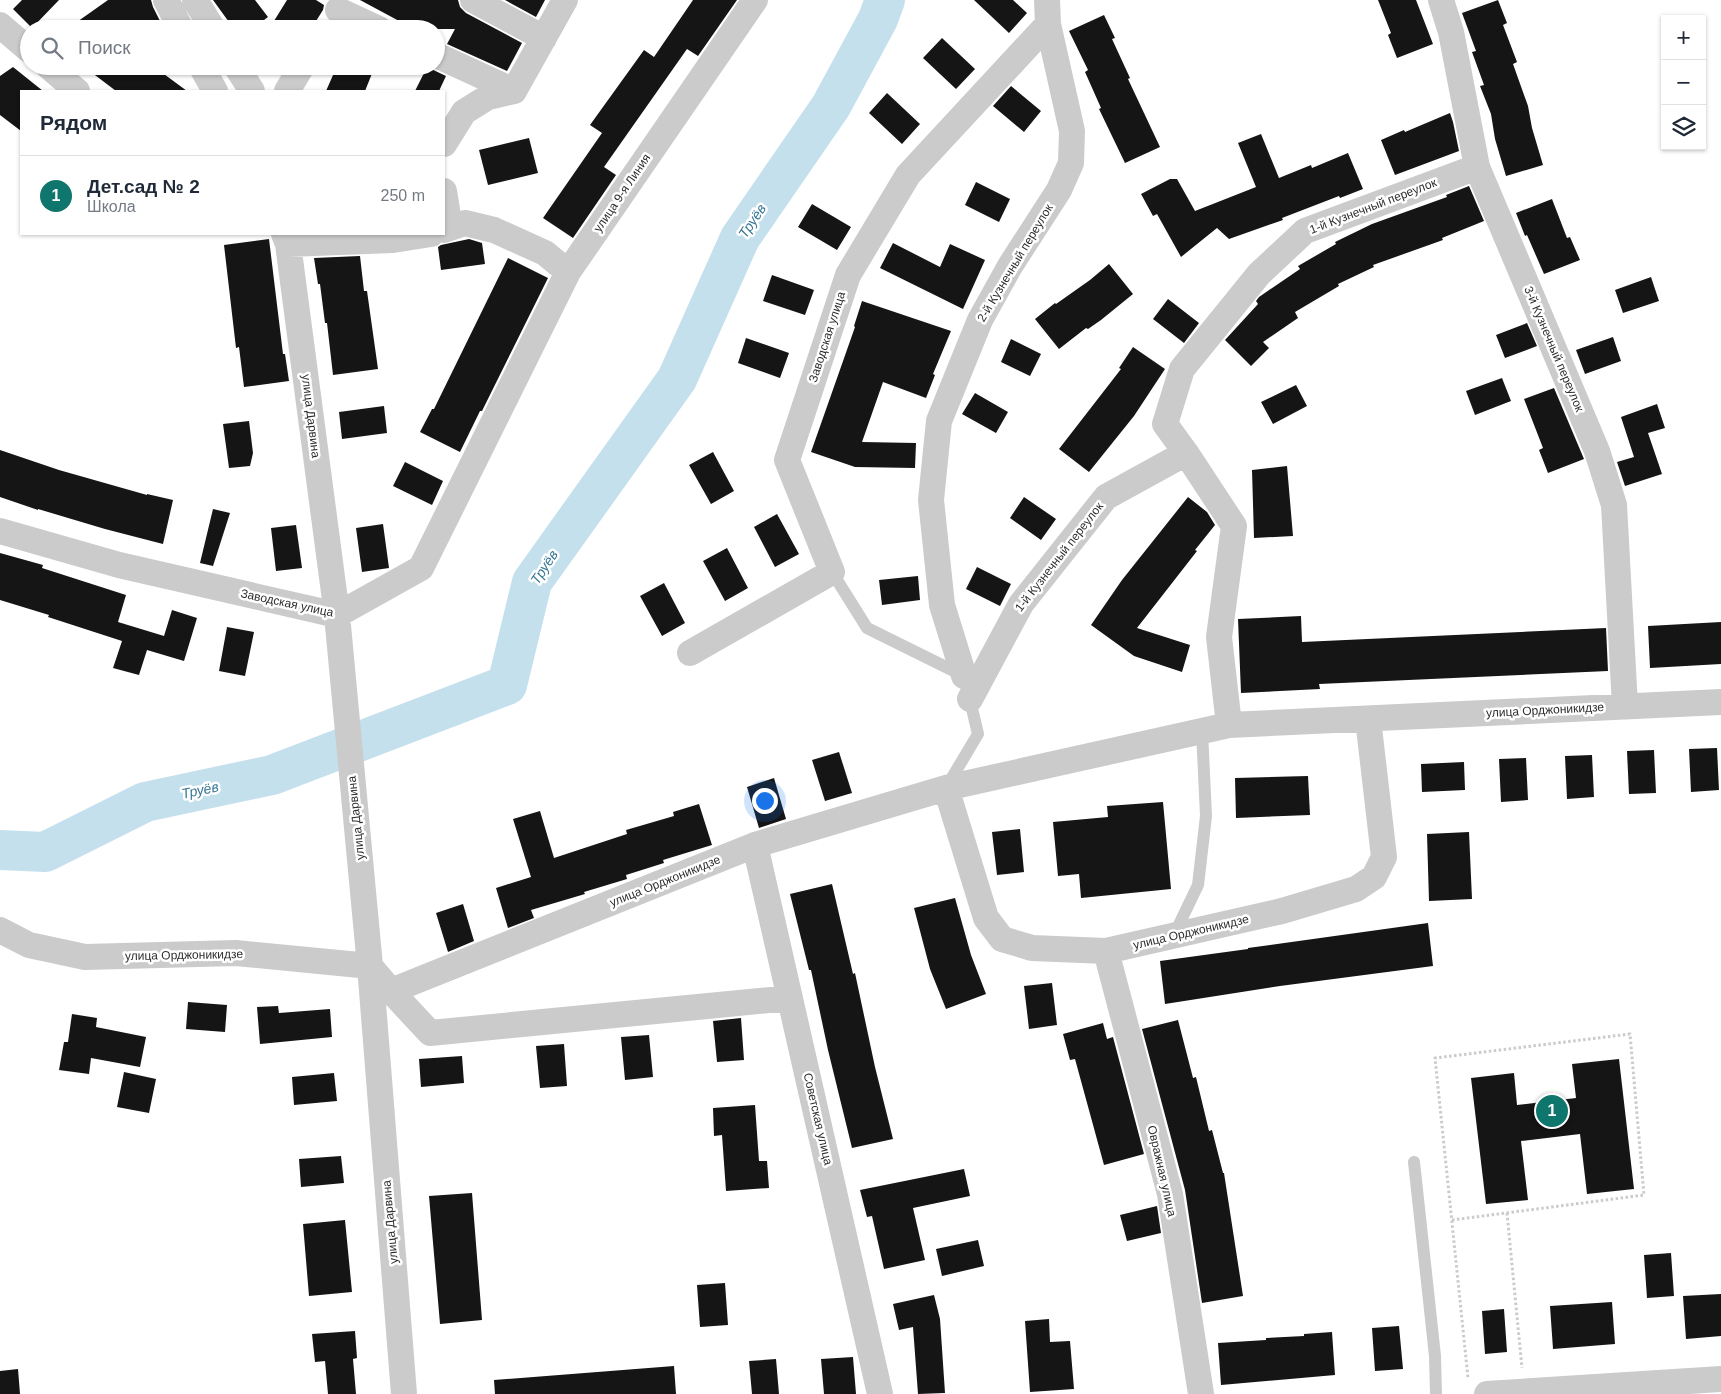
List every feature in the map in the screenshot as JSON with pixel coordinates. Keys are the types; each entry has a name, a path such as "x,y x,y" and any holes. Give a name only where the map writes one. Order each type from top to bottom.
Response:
{"street":[{"path":"166,0 176,20"},
{"path":"195,0 207,20"},
{"path":"473,0 544,38"},
{"path":"447,133 464,112 488,97 514,91 565,0"},
{"name":"улица 9-я Линия","path":"568,272 755,0"},
{"name":"3-й Кузнечный переулок","path":"1440,0 1451,32 1477,167 1597,451 1614,505 1624,706"},
{"name":"Заводская улица","path":"832,572 787,460 848,275 908,175 1048,12"},
{"name":"2-й Кузнечный переулок","path":"967,688 942,605 932,510 931,500 939,421 980,320 1010,266 1059,190 1071,163 1072,131 1048,12"},
{"path":"335,13 354,20"},
{"path":"0,25 20,42"},
{"path":"445,59 514,91"},
{"path":"58,75 76,90"},
{"path":"206,75 214,90"},
{"path":"242,75 251,90"},
{"path":"288,90 297,75"},
{"name":"1-й Кузнечный переулок","path":"1229,725 1219,637 1234,526 1165,424 1182,368 1259,274 1305,231 1477,167"},
{"path":"445,230 465,223 494,230 545,253 568,272"},
{"path":"283,237 392,240 420,235"},
{"name":"улица Дарвина","path":"283,237 336,615 370,966 404,1394"},
{"name":"Заводская улица","path":"0,531 119,565 336,615 422,568 568,272"},
{"name":"1-й Кузнечный переулок","path":"967,688 1021,604 1106,497 1186,453"},
{"path":"690,653 832,572"},
{"name":"улица Орджоникидзе","path":"391,992 755,845 946,788 1229,725 1721,702"},
{"name":"улица Орджоникидзе","path":"946,788 986,918 1002,939 1032,948 1106,950 1282,911 1356,889 1374,877 1384,857 1368,718"},
{"name":"Советская улица","path":"755,845 880,1394"},
{"name":"улица Орджоникидзе","path":"0,930 29,944 86,957 236,953 370,966"},
{"name":"Овражная улица","path":"1106,950 1170,1194 1201,1394"},
{"path":"370,966 391,992 430,1033 790,998"},
{"path":"1478,1389 1524,1391 1721,1379"}],"lane":[{"path":"832,572 867,628 967,688 978,734 946,788"},
{"path":"1174,935 1198,885 1206,816 1202,731"},
{"path":"1414,1162 1435,1356 1436,1394"}],"path":[{"path":"1452,1220 1644,1195 1630,1034 1435,1058 1452,1220 1478,1389"},
{"path":"1507,1213 1524,1391"}],"building":[{"path":"22,0 59,0 40,20 24,20 13,9"},
{"path":"108,0 151,0 160,20 80,20"},
{"path":"213,0 255,0 268,17 264,20 227,20"},
{"path":"287,0 316,0 324,5 317,20 275,20"},
{"path":"360,0 458,0 460,7 466,13 522,43 507,71 447,44 455,29 445,29 445,20 397,20"},
{"path":"505,0 545,0 536,17"},
{"path":"693,0 737,0 698,56 687,49 604,167 616,175 573,238 543,218 602,133 590,125 644,50 654,57"},
{"path":"974,0 1013,0 1027,13 1009,33"},
{"path":"1378,0 1416,0 1433,44 1397,58 1388,35 1391,33"},
{"path":"1498,0 1507,23 1503,25 1517,62 1513,64 1528,106 1532,128 1543,165 1506,176 1495,139 1491,114 1480,86 1484,85 1472,52 1476,51 1462,13"},
{"path":"1104,15 1115,38 1112,39 1130,78 1128,79 1160,147 1125,163 1099,109 1101,108 1085,72 1088,70 1069,31"},
{"path":"942,38 975,69 956,89 923,58"},
{"path":"13,67 20,73 20,75 23,75 42,90 20,90 20,130 0,115 0,76"},
{"path":"95,75 165,75 186,90 115,90"},
{"path":"333,75 371,75 365,90 326,90"},
{"path":"423,75 446,76 439,90 416,90"},
{"path":"1011,86 1041,111 1024,132 993,106"},
{"path":"887,93 920,124 902,144 869,113"},
{"path":"1450,113 1459,151 1395,175 1381,140"},
{"path":"1261,134 1279,178 1311,165 1312,168 1348,153 1363,189 1340,198 1339,196 1282,218 1283,220 1229,239 1217,228 1181,257 1157,214 1153,216 1141,194 1170,179 1177,179 1195,211 1256,187 1238,143"},
{"path":"529,138 538,173 488,185 479,150"},
{"path":"976,182 1010,199 999,222 965,205"},
{"path":"1469,186 1484,221 1442,238 1443,240 1373,265 1374,267 1338,284 1339,286 1295,312 1298,318 1263,342 1269,348 1251,366 1225,340 1258,304 1256,301 1259,297 1300,269 1298,266 1336,244 1335,242 1372,224 1447,197 1446,195"},
{"path":"1552,199 1567,238 1570,237 1580,260 1544,274 1516,213"},
{"path":"812,204 851,227 837,250 798,227"},
{"path":"269,239 283,354 285,354 289,381 244,387 239,347 236,348 224,245"},
{"path":"469,239 482,243 485,264 441,270 438,247"},
{"path":"893,243 940,267 950,244 985,260 963,309 880,268"},
{"path":"360,256 364,291 367,291 378,369 333,375 327,323 325,323 320,284 318,284 314,258"},
{"path":"508,258 548,278 460,452 420,432 432,409 434,409"},
{"path":"1109,264 1133,294 1101,320 1088,329 1086,328 1059,349 1035,319 1090,280"},
{"path":"772,275 814,290 805,315 763,301"},
{"path":"1651,277 1659,301 1623,313 1615,290"},
{"path":"1168,299 1199,323 1184,343 1153,319"},
{"path":"862,301 951,331 933,374 935,375 926,398 883,382 862,442 916,443 915,468 855,467 811,452 855,327"},
{"path":"1527,323 1537,346 1505,358 1496,335"},
{"path":"1613,337 1621,361 1585,374 1576,350"},
{"path":"746,338 789,353 780,378 738,363"},
{"path":"1011,339 1041,354 1030,376 1001,362"},
{"path":"1133,347 1165,369 1134,416 1089,472 1059,449 1121,369 1119,368"},
{"path":"1502,378 1511,401 1475,415 1466,391"},
{"path":"1296,385 1307,406 1273,424 1261,402"},
{"path":"1554,388 1584,459 1548,473 1539,450 1543,448 1524,399"},
{"path":"975,393 1008,412 996,433 962,414"},
{"path":"1657,404 1665,428 1648,433 1662,474 1625,486 1617,462 1634,457 1621,417"},
{"path":"384,406 387,433 342,439 339,412"},
{"path":"249,421 253,453 250,466 229,468 223,424"},
{"path":"0,450 59,470 147,495 173,500 163,544 38,510 0,497"},
{"path":"713,452 734,491 711,504 689,465"},
{"path":"405,462 443,481 432,505 393,486"},
{"path":"1287,466 1293,536 1254,538 1252,470"},
{"path":"1024,497 1056,519 1041,540 1010,518"},
{"path":"1188,497 1207,512 1215,525 1137,628 1190,645 1182,672 1134,656 1091,625 1122,580"},
{"path":"213,509 230,513 213,566 200,563"},
{"path":"777,514 799,554 775,567 754,527"},
{"path":"383,524 389,568 362,572 356,528"},
{"path":"296,525 302,568 276,571 271,528"},
{"path":"727,548 748,588 725,601 703,561"},
{"path":"0,553 43,565 42,568 126,595 118,622 164,636 172,610 197,618 184,661 147,650 139,675 113,668 122,641 0,600"},
{"path":"977,567 1011,584 1000,606 966,589"},
{"path":"918,576 920,600 882,605 879,580"},
{"path":"664,583 685,623 662,636 640,596"},
{"path":"1301,616 1302,642 1606,628 1608,671 1319,684 1320,689 1241,693 1238,619"},
{"path":"1721,622 1721,664 1650,668 1648,626"},
{"path":"227,627 254,632 245,676 219,671"},
{"path":"1717,748 1719,790 1691,792 1689,749"},
{"path":"1654,750 1656,793 1629,794 1627,751"},
{"path":"839,752 852,793 825,801 812,760"},
{"path":"1592,755 1594,797 1567,799 1565,756"},
{"path":"1526,758 1528,800 1501,802 1499,759"},
{"path":"1464,762 1465,790 1422,792 1421,764"},
{"path":"1308,776 1310,815 1236,818 1235,778"},
{"path":"774,778 786,819 759,828 747,787"},
{"path":"1163,802 1171,889 1081,898 1079,874 1058,876 1053,822 1108,817 1107,806"},
{"path":"699,804 712,845 663,860 664,863 626,875 627,879 531,910 534,918 508,928 496,888 531,877 513,819 540,811 554,858 627,834 626,830 674,816 673,812"},
{"path":"1020,829 1024,872 997,875 992,832"},
{"path":"1469,832 1472,899 1429,901 1427,834"},
{"path":"832,884 853,974 855,973 893,1139 852,1148 811,970 809,970 790,894"},
{"path":"955,898 971,955 986,994 946,1009 930,969 914,908"},
{"path":"463,904 474,941 448,952 436,913"},
{"path":"1428,923 1433,966 1280,986 1165,1004 1160,961"},
{"path":"1052,983 1057,1025 1029,1029 1024,986"},
{"path":"188,1002 227,1005 225,1032 186,1029"},
{"path":"278,1006 279,1013 330,1009 332,1037 260,1044 257,1007"},
{"path":"72,1014 97,1018 96,1027 146,1037 140,1067 91,1058 89,1074 59,1070 64,1042 68,1042"},
{"path":"741,1018 744,1060 717,1062 713,1021"},
{"path":"1178,1020 1193,1078 1196,1077 1209,1131 1212,1130 1224,1173 1243,1296 1202,1303 1185,1190 1142,1029"},
{"path":"1103,1023 1107,1039 1113,1037 1144,1154 1104,1165 1075,1059 1070,1060 1063,1034"},
{"path":"649,1035 653,1077 625,1080 621,1037"},
{"path":"564,1044 567,1086 540,1088 536,1046"},
{"path":"462,1056 464,1083 421,1087 419,1059"},
{"path":"1619,1059 1634,1189 1587,1194 1580,1134 1521,1141 1528,1200 1486,1204 1471,1078 1514,1073 1517,1105 1576,1098 1572,1064"},
{"path":"124,1072 156,1079 149,1113 117,1107"},
{"path":"334,1073 337,1101 294,1105 292,1077"},
{"path":"755,1105 759,1161 767,1161 769,1188 726,1191 722,1135 714,1136 713,1108"},
{"path":"341,1156 344,1183 301,1187 299,1159"},
{"path":"964,1169 970,1196 913,1208 925,1260 884,1269 872,1216 867,1217 860,1190"},
{"path":"472,1193 482,1320 440,1324 429,1196"},
{"path":"1157,1206 1161,1233 1127,1241 1120,1215"},
{"path":"345,1220 352,1292 309,1296 303,1224"},
{"path":"978,1240 984,1266 942,1276 936,1249"},
{"path":"1671,1253 1674,1296 1647,1298 1644,1255"},
{"path":"725,1283 728,1325 700,1327 697,1285"},
{"path":"1721,1294 1721,1336 1686,1339 1683,1296"},
{"path":"934,1295 940,1319 945,1393 918,1394 913,1327 899,1330 893,1304"},
{"path":"1612,1302 1615,1344 1553,1349 1550,1306"},
{"path":"1504,1309 1507,1352 1485,1354 1482,1311"},
{"path":"1049,1319 1050,1342 1070,1341 1074,1389 1030,1392 1025,1321"},
{"path":"1399,1326 1403,1369 1375,1371 1372,1328"},
{"path":"355,1331 357,1358 353,1359 356,1394 328,1394 325,1361 315,1362 312,1334"},
{"path":"1332,1332 1335,1375 1221,1385 1218,1343 1266,1340 1266,1338"},
{"path":"853,1357 856,1394 824,1394 821,1359"},
{"path":"776,1359 779,1394 752,1394 749,1361"},
{"path":"674,1366 676,1394 495,1394 494,1380"},
{"path":"18,1369 20,1394 0,1394 0,1371"}],"waterway":[{"name":"Труёв","path":"0,850 45,852 145,802 272,775 507,685 532,582 677,379 740,238 831,106 878,19 885,0"}],"place":[{"name":"Дет.сад № 2","path":"1552,1111"}]}
